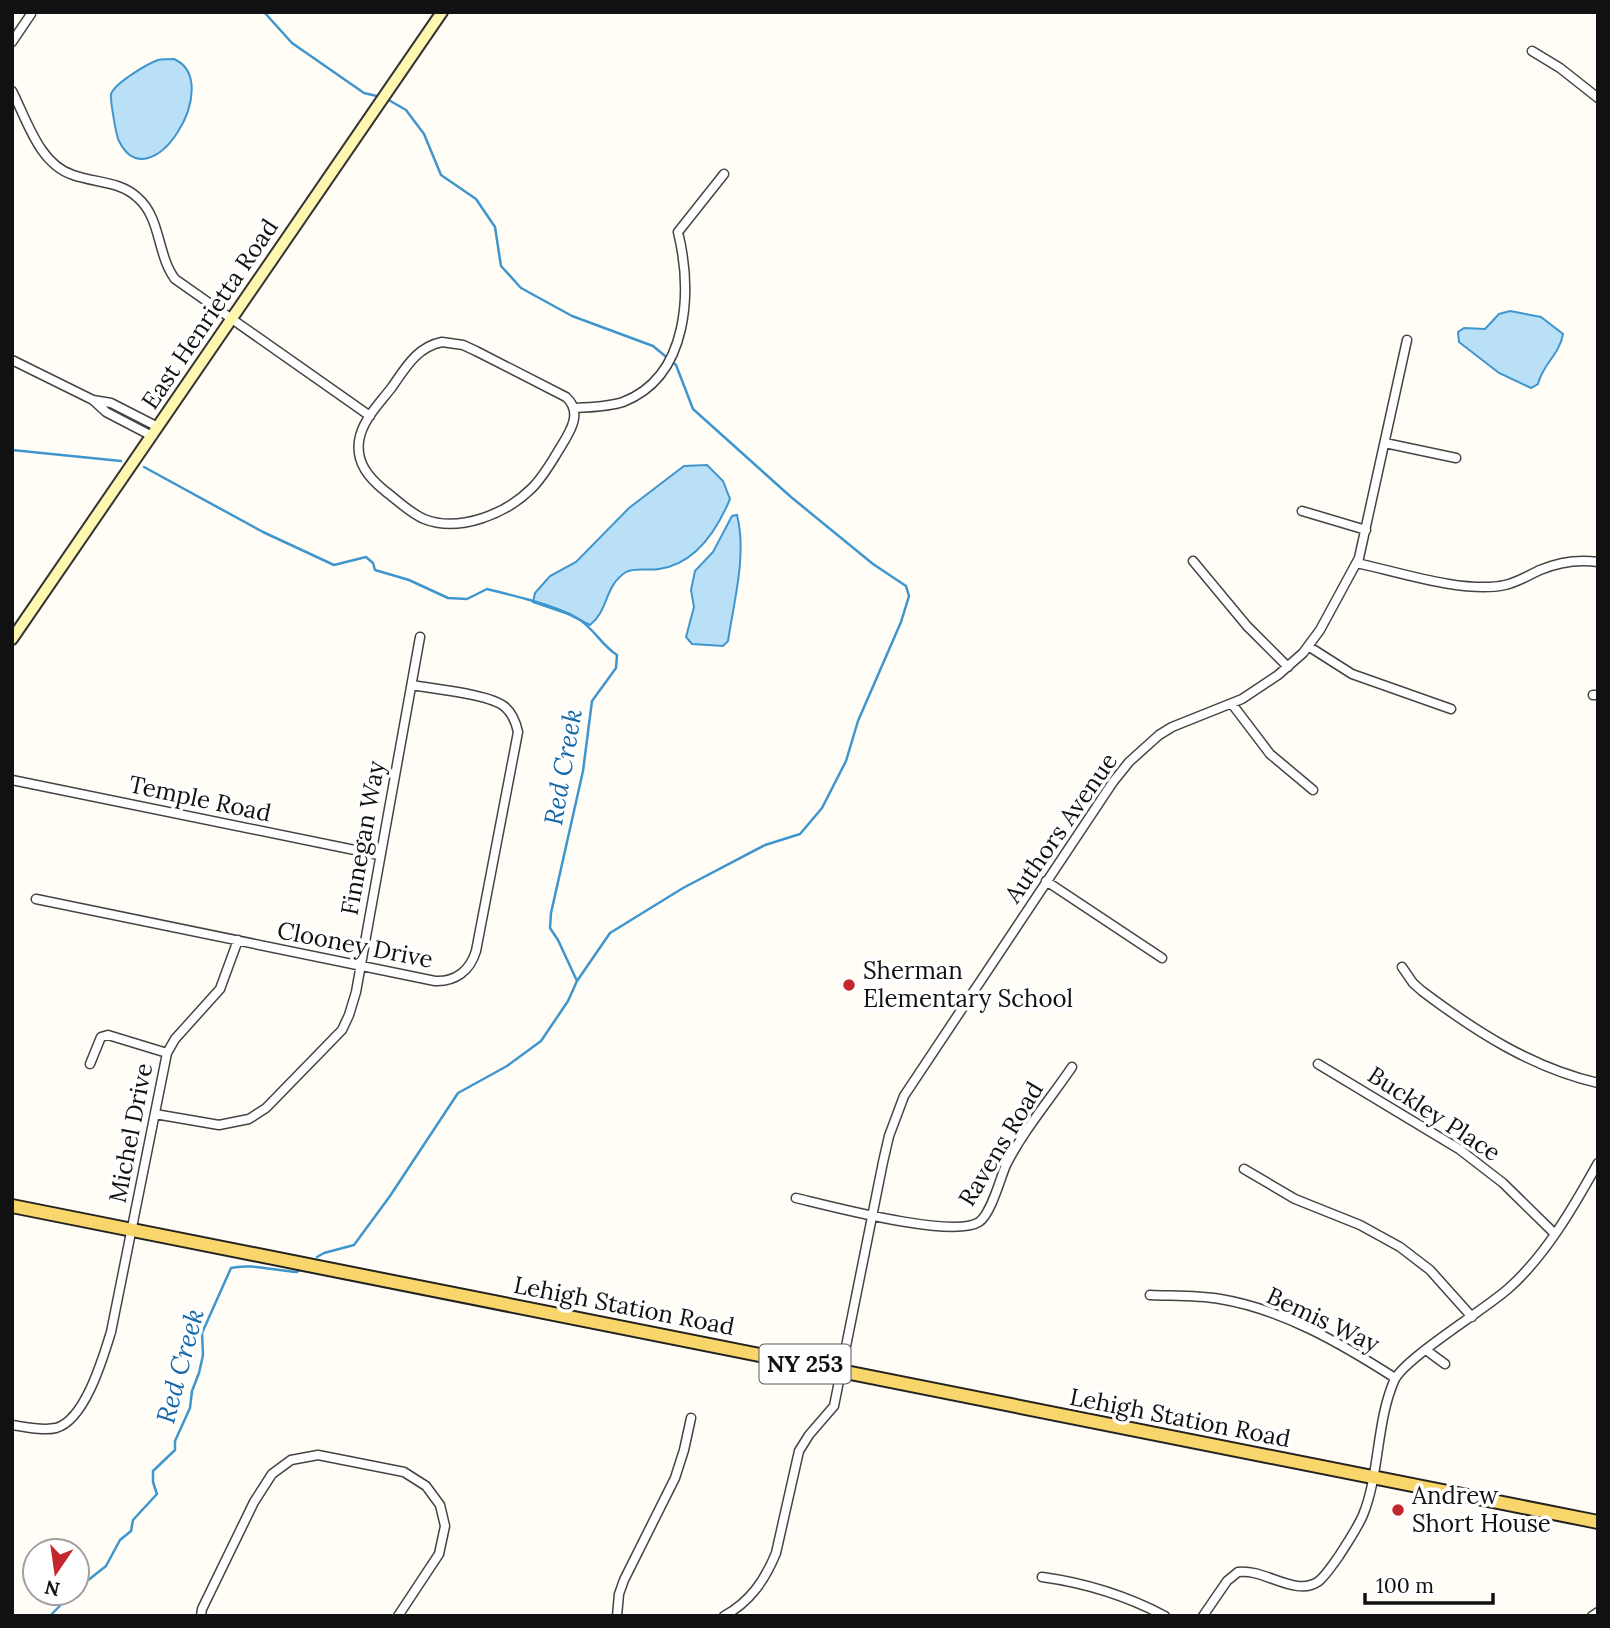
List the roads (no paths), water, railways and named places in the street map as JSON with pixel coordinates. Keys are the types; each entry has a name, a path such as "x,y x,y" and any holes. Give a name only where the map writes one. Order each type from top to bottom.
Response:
{"main road":[{"name":"East Henrietta Road","path":"12,639 442,12"},
{"name":"Lehigh Station Road","path":"12,1206 1598,1522"}],"street":[{"path":"12,43 31,14"},
{"path":"1532,51 1560,68 1598,98"},
{"path":"12,91 47,157 55,165 73,175 115,184 137,197 150,214 163,260 175,279 370,416"},
{"path":"575,408 608,406 624,401 652,383 670,358 685,312 687,288 678,232 724,174"},
{"name":"Authors Avenue","path":"724,1616 748,1598 771,1565 799,1451 834,1406 889,1136 904,1096 1113,782 1146,744 1172,727 1233,704 1262,686 1288,667 1308,646 1330,614 1357,563 1408,340"},
{"path":"442,342 463,345 476,351 566,397 575,408 568,435 543,476 530,491 494,513 457,524 443,524 421,517 367,474 362,464 359,444 364,425 412,358 431,345 442,342"},
{"path":"12,360 93,400 106,412 155,432"},
{"path":"1385,443 1456,458"},
{"path":"1302,511 1366,530"},
{"path":"1193,561 1232,609 1288,667"},
{"path":"1357,563 1448,583 1488,587 1521,580 1554,565 1572,561 1598,562"},
{"name":"Finnegan Way","path":"155,1114 219,1125 238,1122 257,1114 342,1030 349,1015 360,967 420,637"},
{"path":"1308,646 1352,674 1451,709"},
{"name":"Clooney Drive","path":"36,899 360,967 441,982 454,979 465,972 474,960 517,738 514,719 500,704 483,698 412,685"},
{"path":"1233,704 1270,754 1312,790"},
{"name":"Temple Road","path":"12,780 379,855"},
{"path":"1046,881 1162,958"},
{"name":"Michel Drive","path":"12,1425 45,1429 66,1423 81,1404 104,1356 167,1054 175,1039 220,989 238,940"},
{"path":"1402,967 1422,991 1508,1049 1548,1069 1598,1083"},
{"path":"90,1064 101,1037 108,1035 167,1054"},
{"name":"Buckley Place","path":"1318,1064 1459,1149 1503,1183 1554,1233"},
{"name":"Ravens Road","path":"872,1214 911,1223 947,1227 979,1223 988,1210 1013,1153 1072,1067"},
{"path":"1203,1616 1227,1581 1238,1572 1256,1572 1298,1586 1309,1586 1319,1581 1349,1541 1362,1516 1383,1416 1395,1378 1426,1350 1519,1278 1554,1233 1598,1163"},
{"path":"1244,1168 1295,1199 1360,1225 1400,1247 1430,1270 1472,1317"},
{"path":"796,1199 872,1214"},
{"name":"Bemis Way","path":"1150,1295 1222,1299 1273,1314 1341,1346 1395,1378"},
{"path":"1426,1350 1445,1364"},
{"path":"617,1616 619,1594 630,1566 681,1464 691,1418"},
{"path":"201,1616 254,1502 272,1474 291,1460 318,1455 404,1472 426,1486 440,1505 445,1526 439,1554 398,1616"},
{"path":"1041,1577 1100,1588 1122,1595 1165,1616"},
{"path":"1592,1616 1598,1612"}],"water":[{"path":"174,59 188,72 192,90 188,112 178,132 164,149 148,158 132,157 118,138 111,94 125,79 147,65 158,60"},
{"path":"1510,311 1541,317 1563,334 1538,384 1531,388 1499,373 1459,342 1458,332 1464,328 1485,329 1499,314"},
{"path":"707,465 723,481 730,499 711,533 694,553 672,566 626,572 614,584 601,612 590,625 533,602 535,593 550,576 576,562 629,508 684,466"},
{"path":"737,515 740,561 728,641 723,646 692,644 686,637 694,607 691,590 695,571 713,552 732,516"}],"waterway":[{"path":"264,12 292,43 364,93 381,97"},
{"path":"387,99 406,110 424,134 441,175 476,199 495,227 501,266 521,288 572,316 653,346 676,365 693,409 791,497 873,564 906,586 909,596 901,622 858,721 846,761 822,808 800,834 765,845 683,888 610,933 577,981"},
{"name":"Red Creek","path":"12,450 121,461"},
{"name":"Red Creek","path":"144,467 263,532 334,565 366,557 373,563 375,570 409,580 448,598 467,599 487,589 568,613 583,622 617,655 616,668 592,701 583,771 551,913 550,928 577,981 568,1001 541,1041 507,1066 458,1093 354,1245 317,1257"},
{"name":"Red Creek","path":"91,1578 106,1566 120,1540 131,1531 133,1520 157,1494 153,1471 175,1450 175,1441 190,1408 192,1391 199,1373 203,1355 202,1333 231,1268 300,1270"},
{"name":"Red Creek","path":"50,1616 59,1607"}],"place":[{"name":"Sherman Elementary School","path":"849,985"},
{"name":"Andrew Short House","path":"1398,1510"}]}
